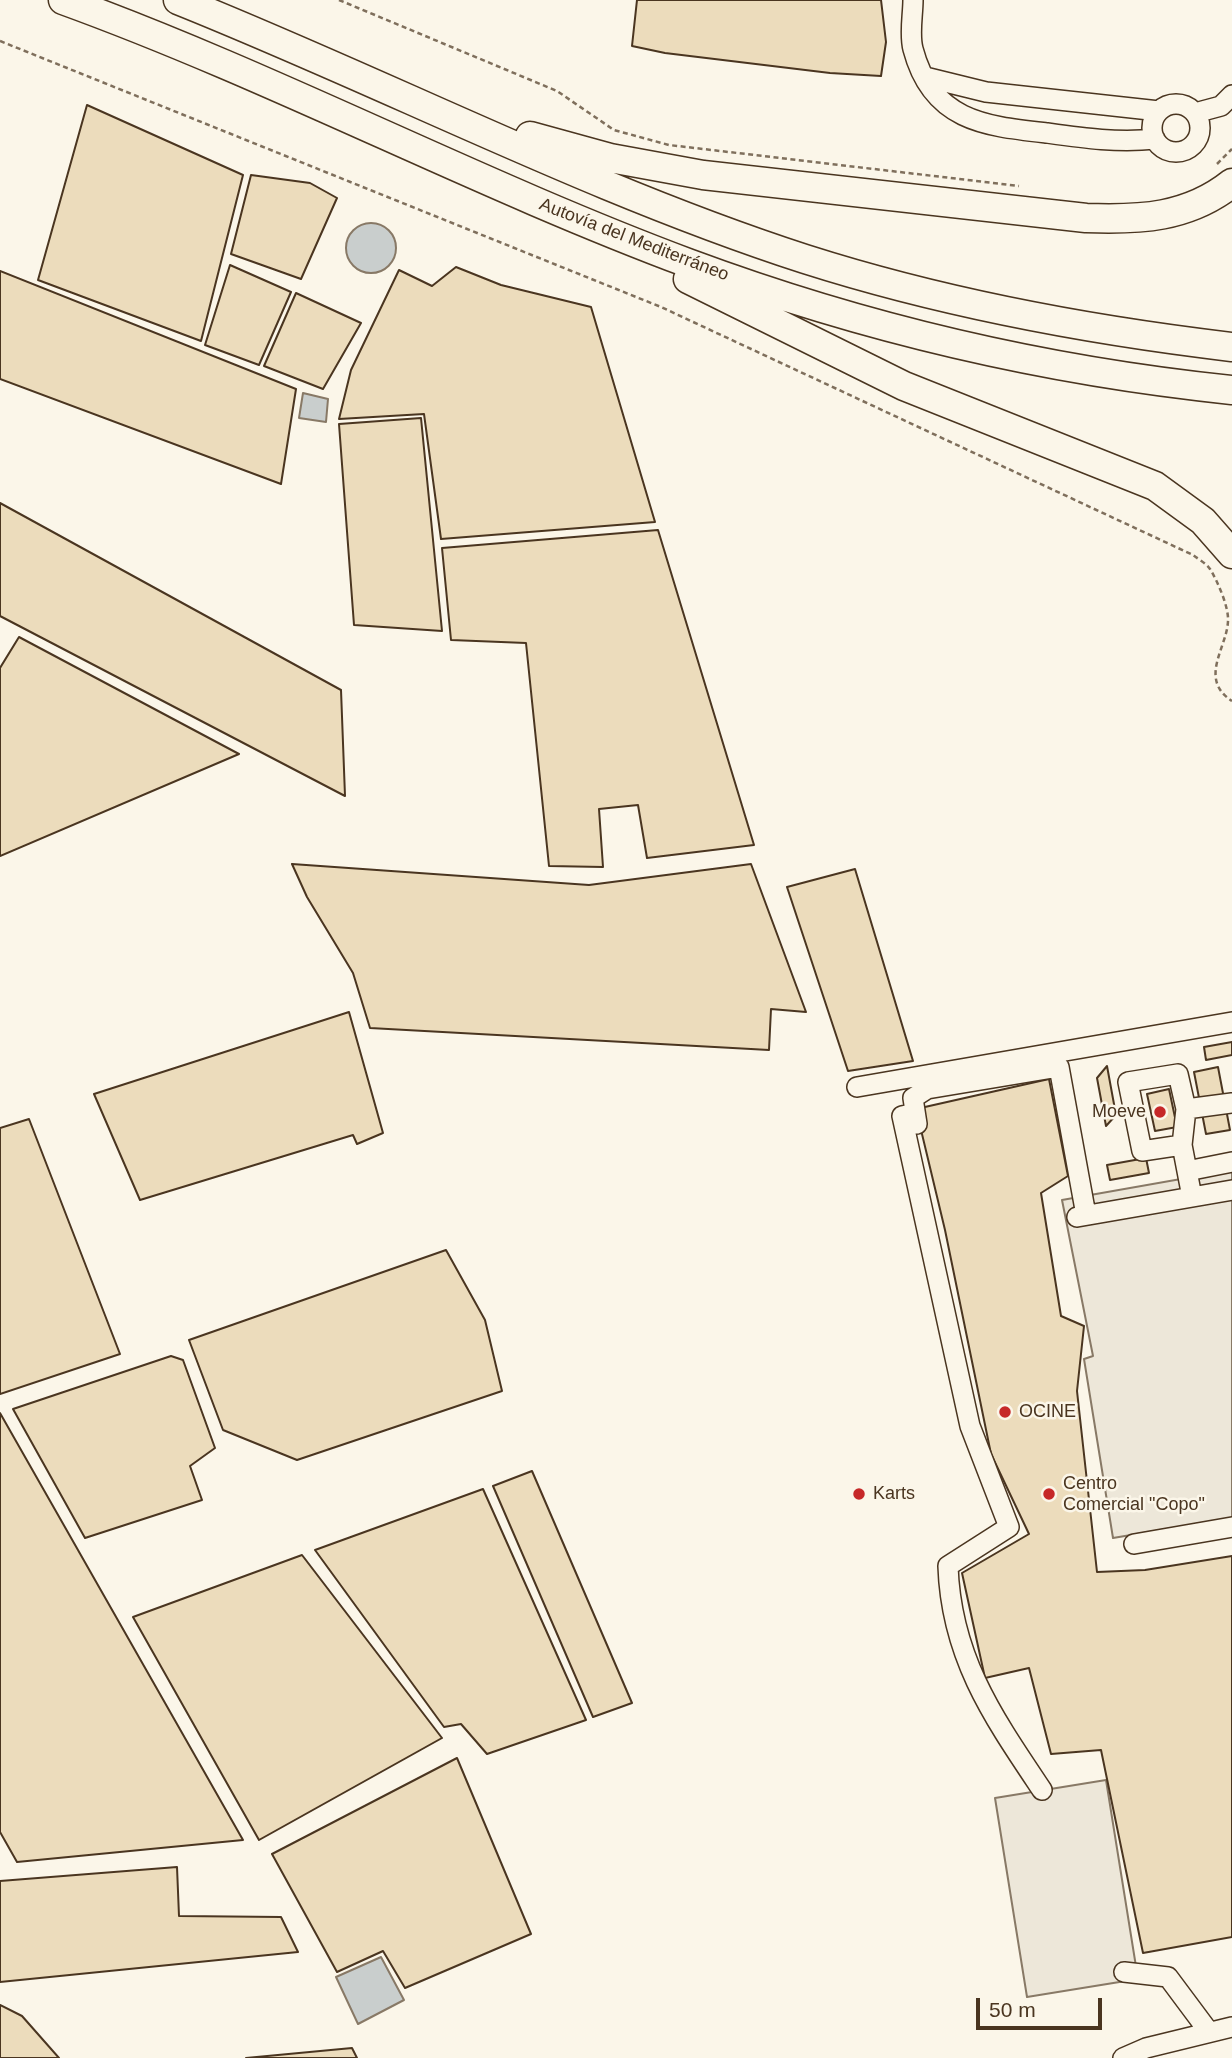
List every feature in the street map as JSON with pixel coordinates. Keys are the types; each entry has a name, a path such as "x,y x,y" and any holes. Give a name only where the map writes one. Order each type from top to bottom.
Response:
{"highway":[{"name":"Autovía del Mediterráneo","path":"63,0 208,58 519,195 700,267 792,300 890,328 1027,359 1143,379 1232,390"},
{"path":"178,0 536,156 702,222 805,259 901,286 1035,317 1232,348"},
{"path":"329,64 537,138 610,159 703,175 1087,218 1131,220 1169,215 1200,205 1224,174"},
{"path":"519,195 904,386 1155,486 1203,522 1232,554"}],"street":[{"path":"913,0 912,46 924,77 953,112 999,128 1126,142 1155,139"},
{"path":"924,77 986,92 1159,111 1173,104 1182,104 1195,113 1200,129 1194,144 1181,152 1166,150 1155,139 1152,125 1159,111"},
{"path":"1195,113 1221,106 1232,95"},
{"path":"857,1087 1232,1022"},
{"path":"937,1268 942,1263 913,1098 927,1088 1059,1067 1081,1216 1232,1190"},
{"path":"1182,1145 1142,1151 1128,1082 1178,1074 1186,1109 1182,1145 1192,1197"},
{"path":"1186,1109 1232,1102"},
{"path":"911,1114 902,1116 970,1426 1009,1527 948,1566 949,1605 969,1668 993,1716 1042,1790"},
{"path":"1187,1171 1232,1162"},
{"path":"1134,1544 1232,1527"},
{"path":"1124,1972 1168,1977 1209,2032"},
{"path":"1123,2058 1146,2048 1232,2026"}],"path":[{"path":"339,0 556,91 614,130 669,145 1021,187"},
{"path":"0,41 661,307 1193,555 1209,567 1229,617 1226,636 1216,656 1216,677 1224,696 1232,701"},
{"path":"1224,174 1232,149"}],"shaded area":[{"path":"371,223 389,230 396,248 389,266 371,273 353,266 346,248 353,230"},
{"path":"303,393 328,399 326,422 299,418"},
{"path":"1232,1170 1232,1518 1113,1538 1084,1359 1093,1356 1062,1200"},
{"path":"1106,1780 1138,1979 1027,1997 995,1798"},
{"path":"381,1957 404,2000 358,2024 336,1977"}],"building":[{"path":"637,0 881,0 886,42 881,76 830,73 665,53 632,46"},
{"path":"87,105 243,175 201,341 38,280"},
{"path":"251,175 310,183 337,198 301,279 231,254"},
{"path":"230,265 291,292 259,365 205,345"},
{"path":"456,267 501,285 591,307 655,522 441,539 424,414 339,419 351,370 399,270 432,286"},
{"path":"0,271 296,389 281,484 0,379"},
{"path":"296,293 361,323 323,389 264,366"},
{"path":"421,418 442,631 354,625 339,424"},
{"path":"0,503 341,690 345,796 0,616"},
{"path":"658,530 754,845 647,858 638,805 599,809 603,867 549,866 526,643 451,640 442,548"},
{"path":"19,637 239,754 0,856 0,668"},
{"path":"292,864 589,885 751,864 806,1012 771,1009 769,1050 370,1028 353,973 307,897"},
{"path":"855,869 913,1061 848,1071 787,887"},
{"path":"349,1012 383,1133 357,1144 353,1135 140,1200 94,1094"},
{"path":"1232,1042 1232,1055 1206,1060 1204,1047"},
{"path":"1107,1066 1116,1115 1106,1126 1097,1078"},
{"path":"1218,1067 1230,1130 1206,1134 1194,1072"},
{"name":"Centro Comercial \"Copo\"","path":"1049,1079 1068,1176 1041,1193 1061,1316 1084,1326 1077,1391 1097,1572 1145,1570 1232,1556 1232,1937 1143,1953 1101,1750 1051,1754 1029,1668 985,1678 962,1573 1029,1534 991,1454 945,1230 916,1109"},
{"path":"1169,1089 1177,1127 1155,1131 1147,1094"},
{"path":"29,1119 120,1354 0,1394 0,1128"},
{"path":"1146,1158 1149,1173 1110,1180 1107,1165"},
{"path":"446,1250 485,1320 502,1391 297,1460 223,1430 189,1340"},
{"path":"171,1356 183,1360 215,1448 190,1466 202,1500 85,1538 13,1409"},
{"path":"0,1413 243,1840 17,1862 0,1832"},
{"path":"532,1471 632,1703 593,1717 493,1486"},
{"path":"483,1489 586,1720 487,1754 461,1724 444,1727 315,1550"},
{"path":"302,1555 442,1738 259,1840 133,1617"},
{"path":"457,1758 531,1934 405,1988 383,1951 337,1972 272,1854"},
{"path":"177,1867 179,1916 281,1917 298,1952 0,1982 0,1881"},
{"path":"0,2005 22,2016 59,2058 0,2058"},
{"path":"352,2048 357,2058 246,2058"}],"place":[{"name":"Moeve","path":"1160,1112"},
{"name":"OCINE","path":"1005,1412"},
{"name":"Karts","path":"859,1494"},
{"name":"Centro Comercial \"Copo\"","path":"1049,1494"}]}
